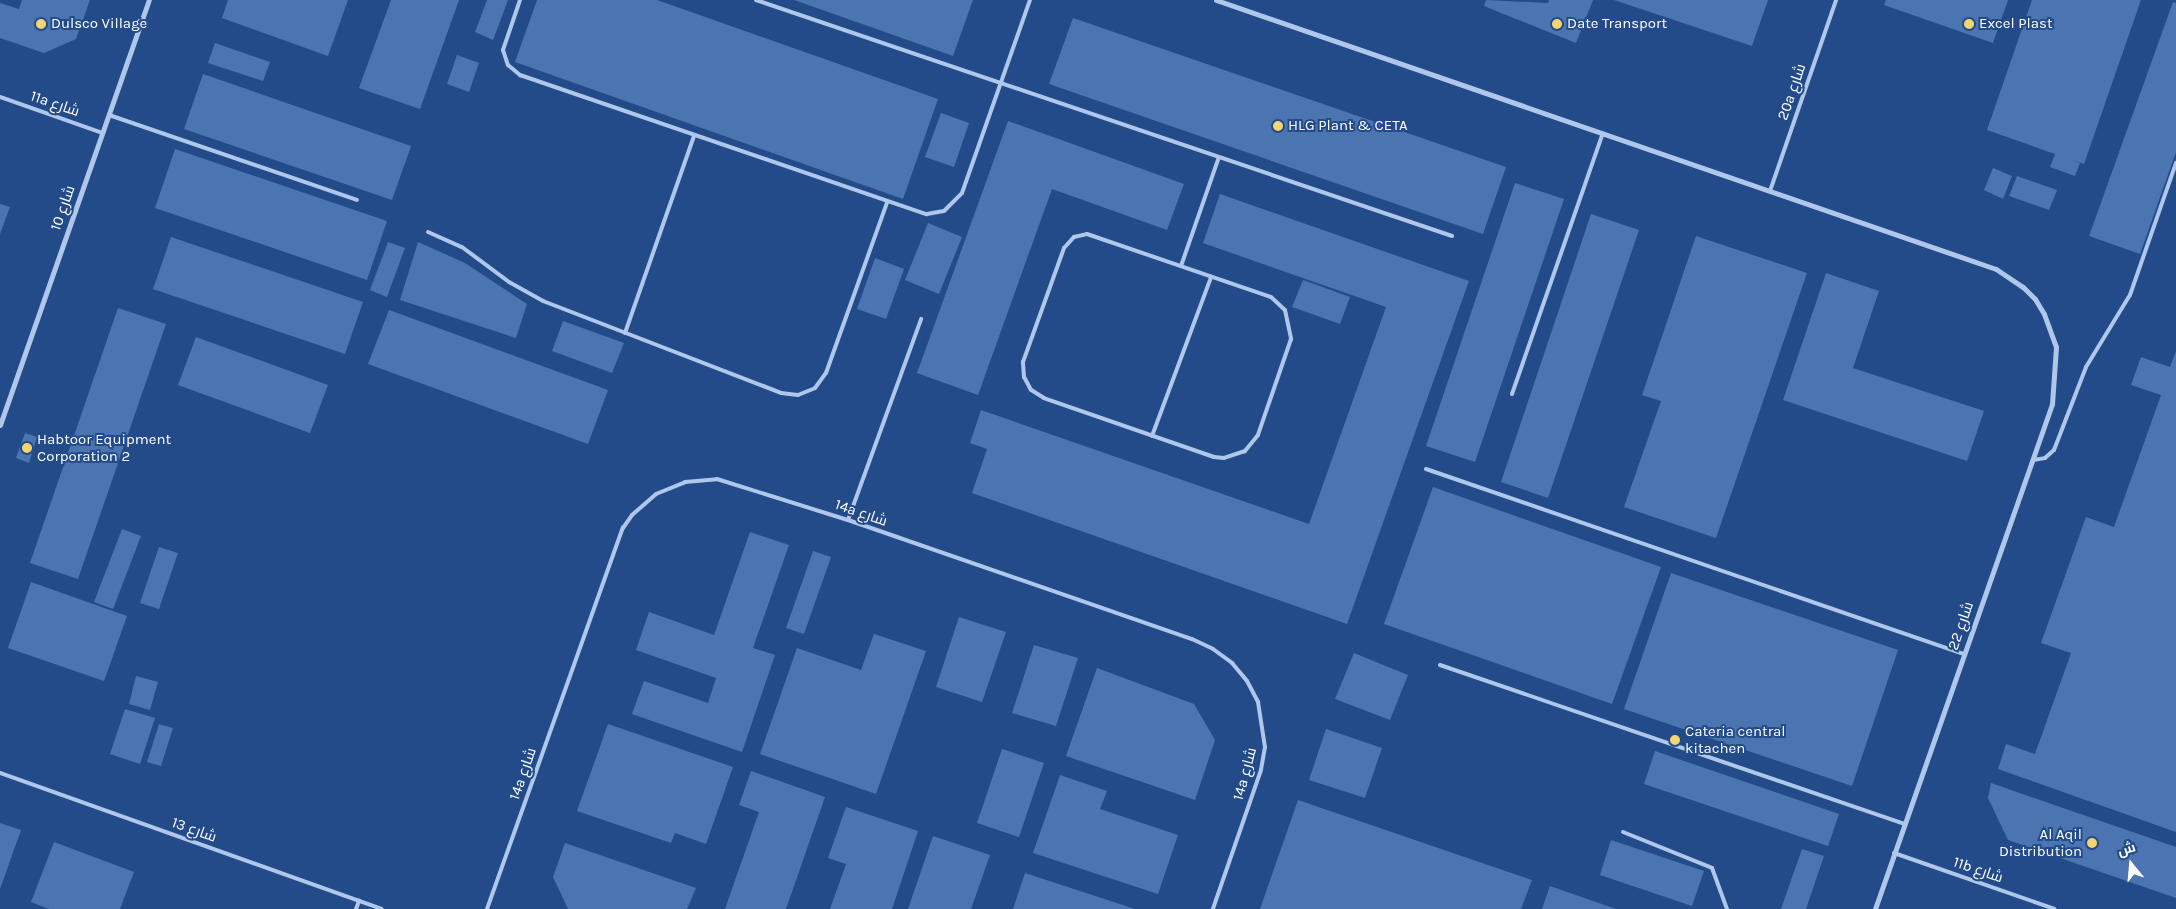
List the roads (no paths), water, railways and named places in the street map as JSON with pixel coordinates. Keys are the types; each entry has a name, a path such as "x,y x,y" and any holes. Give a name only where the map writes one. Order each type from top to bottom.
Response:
{"street":[{"name":"شارع 10","path":"0,425 149,0"},
{"path":"1216,0 1770,191"},
{"name":"شارع 22","path":"1770,191 1996,269 2023,287 2035,299 2044,314 2056,347 2052,404 1875,909"}],"lane":[{"path":"520,0 503,50 513,71 887,203 927,214 944,211 957,200 1030,0"},
{"path":"756,0 1452,236"},
{"name":"20a شارع","path":"1770,191 1836,0"},
{"name":"11a شارع","path":"0,97 102,132"},
{"path":"108,114 357,200"},
{"path":"1512,394 1603,133"},
{"path":"625,333 694,136"},
{"path":"1180,266 1219,157"},
{"path":"2033,460 2045,458 2054,450 2086,367 2130,295 2176,163"},
{"path":"428,232 462,247 526,292 625,333 781,393 807,392 826,374 887,203"},
{"path":"1094,235 1211,276 1271,296 1285,310 1290,319 1291,339 1258,435 1244,451 1224,458 1152,436 1037,395 1027,384 1023,362 1064,248 1074,238 1094,235"},
{"path":"1152,436 1211,276"},
{"path":"848,520 921,318"},
{"path":"1426,469 1964,654"},
{"name":"14a شارع","path":"487,909 617,542 632,515 656,494 670,486 700,479 716,479 848,520 1192,639 1232,663 1258,702 1265,747 1261,770 1214,909"},
{"path":"1440,665 1904,824"},
{"name":"شارع 13","path":"0,773 381,909"},
{"path":"1623,832 1712,868 1727,909"},
{"name":"11b شارع","path":"1894,853 2055,909"},
{"path":"356,909 359,901"}],"place":[{"name":"Dulsco Village","path":"41,24"},
{"name":"Date Transport","path":"1557,24"},
{"name":"Excel Plast","path":"1969,24"},
{"name":"HLG Plant & CETA","path":"1278,126"},
{"name":"Habtoor Equipment Corporation 2","path":"27,448"},
{"name":"Cateria central kitachen","path":"1675,740"},
{"name":"Al Aqil Distribution","path":"2092,843"}]}
